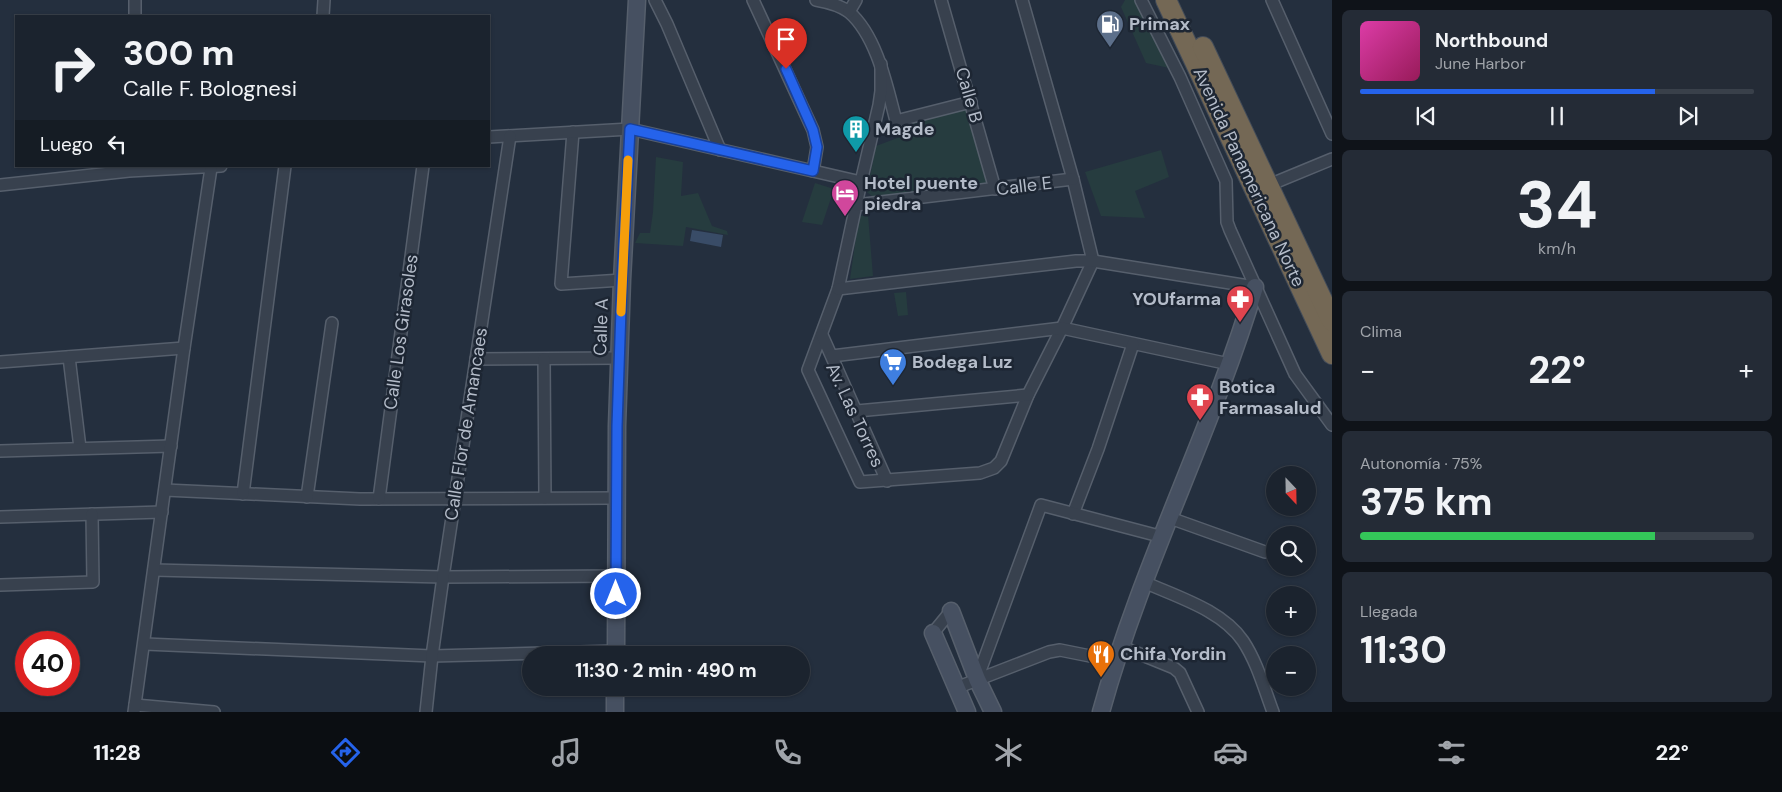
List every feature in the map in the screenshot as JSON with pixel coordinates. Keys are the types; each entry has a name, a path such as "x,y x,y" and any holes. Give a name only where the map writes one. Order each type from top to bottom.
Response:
{"highway":[{"name":"Avenida Panamericana Norte","path":"1166,0 1332,354"},
{"name":"Avenida Panamericana Norte","path":"1180,0 1332,321"}],"street":[{"path":"134,15 135,0"},
{"path":"323,15 324,0"},
{"name":"Calle A","path":"616,646 622,280 637,0"},
{"path":"655,0 720,150"},
{"path":"754,0 813,130 817,147 813,171"},
{"path":"816,0 839,6 849,12 866,35 881,64 896,121 971,102"},
{"path":"849,12 856,0"},
{"name":"Calle B","path":"941,0 995,189"},
{"path":"887,481 980,473 994,468 1001,461 1028,395 1093,261 1073,179 1022,0"},
{"path":"1141,0 1180,77 1226,181 1227,222 1255,286 1295,374 1332,425"},
{"path":"1272,0 1332,134"},
{"path":"822,335 838,289 879,105 881,64"},
{"path":"490,137 630,129 861,182"},
{"path":"573,132 561,284 622,280"},
{"name":"Calle Flor de Amancaes","path":"426,712 443,577 510,136"},
{"path":"1269,185 1332,159"},
{"path":"0,185 130,169 216,167 184,348 135,708 212,712"},
{"path":"243,494 285,167"},
{"name":"Calle Los Girasoles","path":"378,499 423,167"},
{"name":"Calle E","path":"856,205 1073,179"},
{"path":"838,289 1067,262 1093,261 1255,286"},
{"path":"1101,712 1118,653 1229,364 1255,286"},
{"path":"307,497 332,323"},
{"path":"832,356 1062,328 1229,364"},
{"name":"Av. Las Torres","path":"822,335 832,356 887,481 860,482 808,370 822,335"},
{"path":"1073,514 1098,448 1133,344"},
{"path":"0,362 184,348"},
{"path":"68,356 80,448"},
{"path":"476,359 620,358"},
{"path":"544,359 545,498"},
{"path":"856,411 1028,395"},
{"path":"0,451 171,446"},
{"path":"165,490 378,499 617,498"},
{"path":"977,679 1041,505 1162,537"},
{"path":"0,517 162,512"},
{"path":"0,585 93,582 92,514"},
{"path":"1170,518 1265,552"},
{"path":"154,570 443,577 616,576"},
{"path":"1144,582 1211,612 1231,626 1244,641 1257,667 1273,712"},
{"path":"951,611 977,679 993,712"},
{"path":"951,611 934,633 967,712"},
{"path":"145,644 432,656 522,655"},
{"path":"956,688 1049,652 1060,650 1118,653 1174,668 1180,674 1194,711"},
{"path":"615,712 616,696"}],"green space":[{"path":"1125,0 1139,0 1174,69 1146,63 1121,7"},
{"path":"969,108 992,183 873,197 867,192 876,146 908,134 906,125"},
{"path":"1161,150 1169,177 1135,191 1145,218 1101,216 1085,172"},
{"path":"656,157 683,162 681,196 698,193 712,226 727,231 728,235 686,227 683,246 635,243 640,233 650,233"},
{"path":"815,183 834,189 822,225 802,222"},
{"path":"868,215 873,276 850,279 859,216"},
{"path":"906,292 908,315 898,316 894,293"}],"water":[{"path":"692,230 723,235 721,247 690,241"}],"slow traffic":[{"path":"621,312 628,160"}],"place":[{"name":"Primax","path":"1110,48"},
{"name":"Magde","path":"856,153"},
{"name":"Hotel puente piedra","path":"845,217"},
{"name":"YOUfarma","path":"1240,323"},
{"name":"Bodega Luz","path":"893,386"},
{"name":"Botica Farmasalud","path":"1200,421"},
{"name":"Chifa Yordin","path":"1101,678"}],"route":[{"path":"616,594 617,426 630,129 813,171 817,147 816,139 810,121 786,69"}]}
